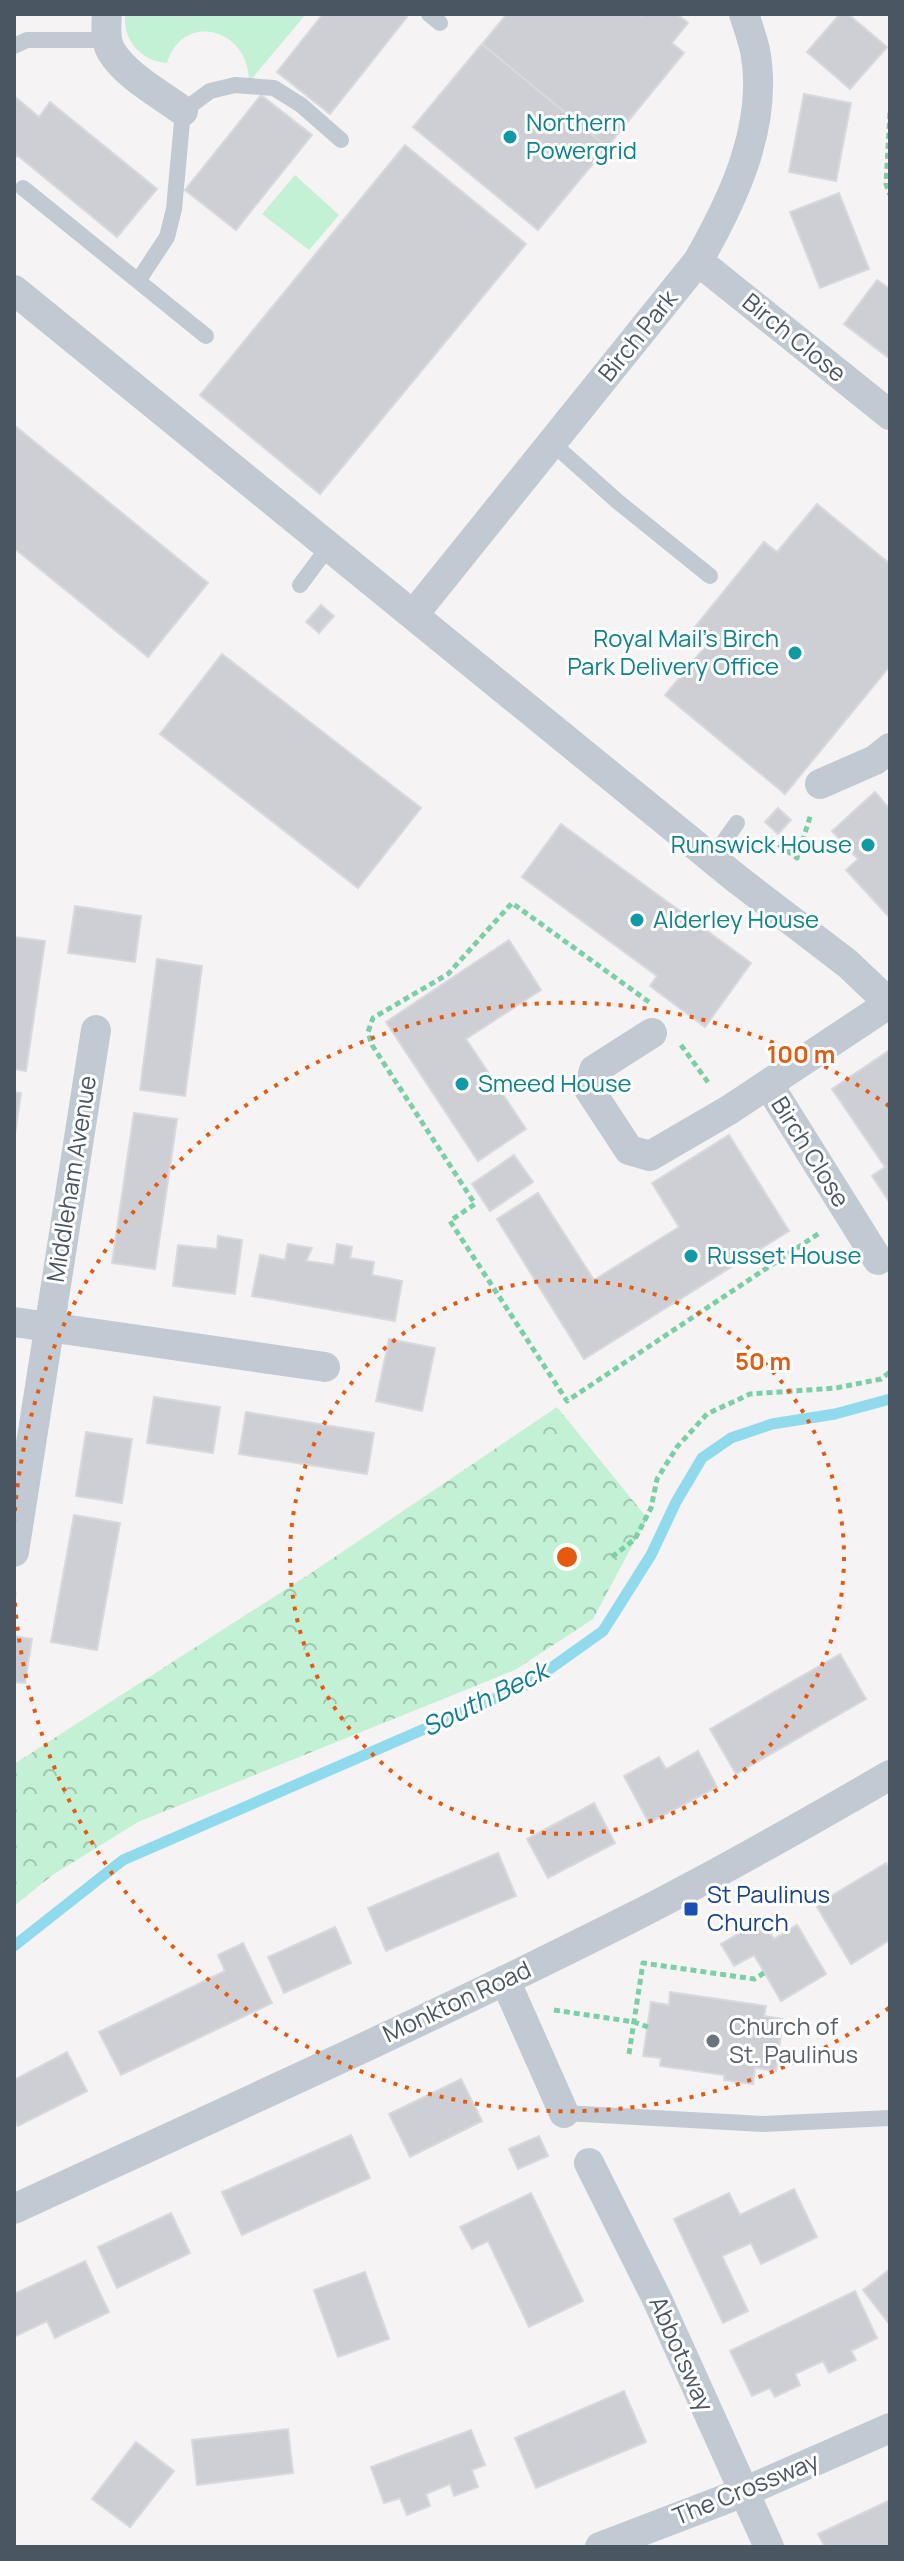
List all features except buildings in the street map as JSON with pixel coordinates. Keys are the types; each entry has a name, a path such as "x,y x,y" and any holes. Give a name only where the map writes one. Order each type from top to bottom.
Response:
{"street":[{"name":"Birch Park","path":"414,614 698,261 728,208 746,160 756,104 755,52 744,14"},
{"path":"108,27 110,50 130,71 183,111"},
{"name":"Birch Close","path":"698,261 890,415"},
{"path":"14,290 737,879"},
{"path":"820,784 875,760 890,748"},
{"name":"Birch Close","path":"660,1026 594,1070 589,1089 629,1150 650,1156 729,1110 890,1003 848,964 737,879"},
{"name":"Middleham Avenue","path":"14,1552 96,1030"},
{"name":"Birch Close","path":"768,1084 878,1260"},
{"path":"14,1322 325,1367"},
{"name":"Monkton Road","path":"14,2209 510,1992 631,1918 754,1853 890,1775"},
{"path":"510,1992 564,2113"},
{"name":"Abbotsway","path":"589,2163 657,2299 769,2547"},
{"name":"The Crossway","path":"600,2547 744,2492 890,2428"}],"lane":[{"path":"14,46 27,40 108,27"},
{"path":"138,281 167,237 174,209 183,111 210,91 235,85 274,88 301,105 341,140"},
{"path":"23,188 206,336"},
{"path":"551,442 617,501 710,576"},
{"path":"300,585 329,546"},
{"path":"712,858 737,823"},
{"path":"564,2113 763,2124 890,2118"}],"path":[{"path":"890,113 886,184 890,195"},
{"path":"737,879 770,838 797,858 820,784"},
{"path":"729,1110 660,1026 646,999 512,903 448,974 373,1018 368,1032 372,1045 475,1204 450,1221 567,1401 849,1214"},
{"path":"612,1557 635,1539 651,1508 657,1479 677,1447 707,1414 750,1394 836,1388 881,1379 890,1372"},
{"path":"629,2054 643,1963 754,1979 764,1973"},
{"path":"510,1992 648,2027"}],"green space":[{"path":"125,14 306,14 249,82 239,49 228,39 214,33 200,32 187,36 175,46 167,63 157,61 135,48 127,32"},
{"path":"295,175 339,215 309,250 262,214"},
{"path":"557,1407 647,1518 593,1619 515,1670 138,1822 54,1874 14,1906 14,1764 311,1573"}],"waterway":[{"name":"South Beck","path":"14,1946 123,1860 530,1683 603,1631 651,1555 676,1502 702,1458 731,1438 772,1424 835,1414 890,1399"}],"place":[{"name":"Northern Powergrid","path":"510,137"},
{"name":"Royal Mail's Birch Park Delivery Office","path":"795,653"},
{"name":"Runswick House","path":"868,845"},
{"name":"Alderley House","path":"637,920"},
{"name":"Smeed House","path":"462,1084"},
{"name":"Russet House","path":"691,1256"},
{"name":"St Paulinus Church","path":"691,1909"},
{"name":"Church of St. Paulinus","path":"713,2041"}]}
